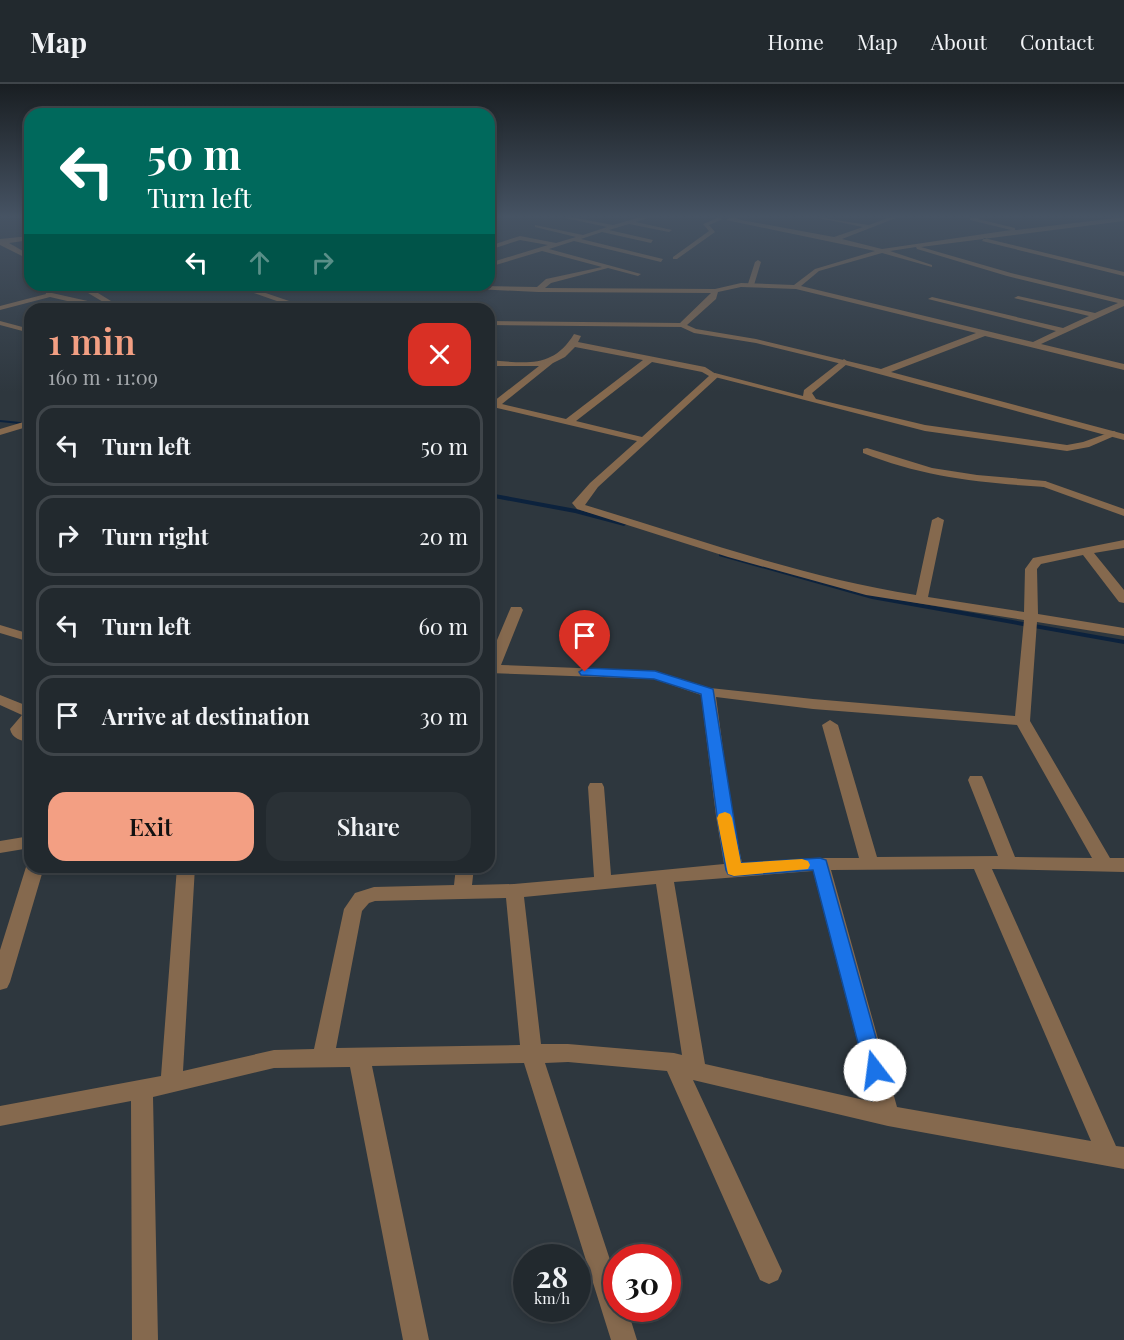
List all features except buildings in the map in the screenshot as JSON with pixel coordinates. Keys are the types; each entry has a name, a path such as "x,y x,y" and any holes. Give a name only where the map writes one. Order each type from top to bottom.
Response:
{"street":[{"path":"538,290 549,281 573,275"},
{"path":"750,285 754,275"},
{"path":"796,287 811,275"},
{"path":"1005,275 1124,302"},
{"path":"495,288 715,291 750,285 796,287 1124,367"},
{"path":"0,306 56,291"},
{"path":"89,291 110,303"},
{"path":"251,291 283,303"},
{"path":"682,325 713,297 715,291"},
{"path":"0,306 50,295 85,303"},
{"path":"1018,298 1097,316"},
{"path":"932,299 1065,331"},
{"path":"1031,346 1124,302"},
{"path":"0,323 24,329"},
{"path":"495,323 682,325 694,331 756,341 844,362 1119,435"},
{"path":"495,405 574,344 577,335 576,324"},
{"path":"882,372 982,334"},
{"path":"574,344 705,370 715,376 925,428 1067,448 1119,435"},
{"path":"568,422 650,359"},
{"path":"813,401 808,398 807,392 844,362"},
{"path":"495,363 525,365 549,363"},
{"path":"715,376 594,485 578,503 579,505 732,554 846,587 1124,633"},
{"path":"495,408 644,440"},
{"path":"0,432 24,425"},
{"path":"867,451 895,462 963,478 1045,484 1124,513"},
{"path":"921,600 938,520"},
{"path":"1104,864 1022,721 1031,618 1031,569 1037,561 1124,544"},
{"path":"1086,550 1124,599"},
{"path":"495,660 516,610"},
{"path":"0,629 24,636"},
{"path":"495,669 655,675 708,692 813,704 1022,721"},
{"path":"708,692 724,816 734,870"},
{"path":"0,699 24,712"},
{"path":"24,722 18,729 20,734 24,736"},
{"path":"830,725 870,864"},
{"path":"976,780 1009,863"},
{"path":"596,787 603,882"},
{"path":"0,847 24,843"},
{"path":"323,1058 353,909 362,898 374,894 462,890 514,891 820,864 980,862 1124,865"},
{"path":"980,862 1116,1158"},
{"path":"820,864 888,1116"},
{"path":"0,982 33,873"},
{"path":"171,1084 186,873"},
{"path":"462,890 464,873"},
{"path":"664,877 695,1071"},
{"path":"514,891 531,1053 624,1340"},
{"path":"0,1116 171,1084 274,1059 568,1053 674,1062 695,1071 888,1116 1116,1158"},
{"path":"359,1057 416,1340"},
{"path":"674,1062 769,1271"},
{"path":"142,1088 144,1340"}],"waterway":[{"path":"0,421 24,423"},
{"path":"495,496 576,511 624,524"},
{"path":"721,555 872,597 1124,642"}],"slow traffic":[{"path":"725,818 734,870 802,865"}],"route":[{"path":"585,672 655,675 708,692 724,816 734,870 820,864 875,1070"}]}
